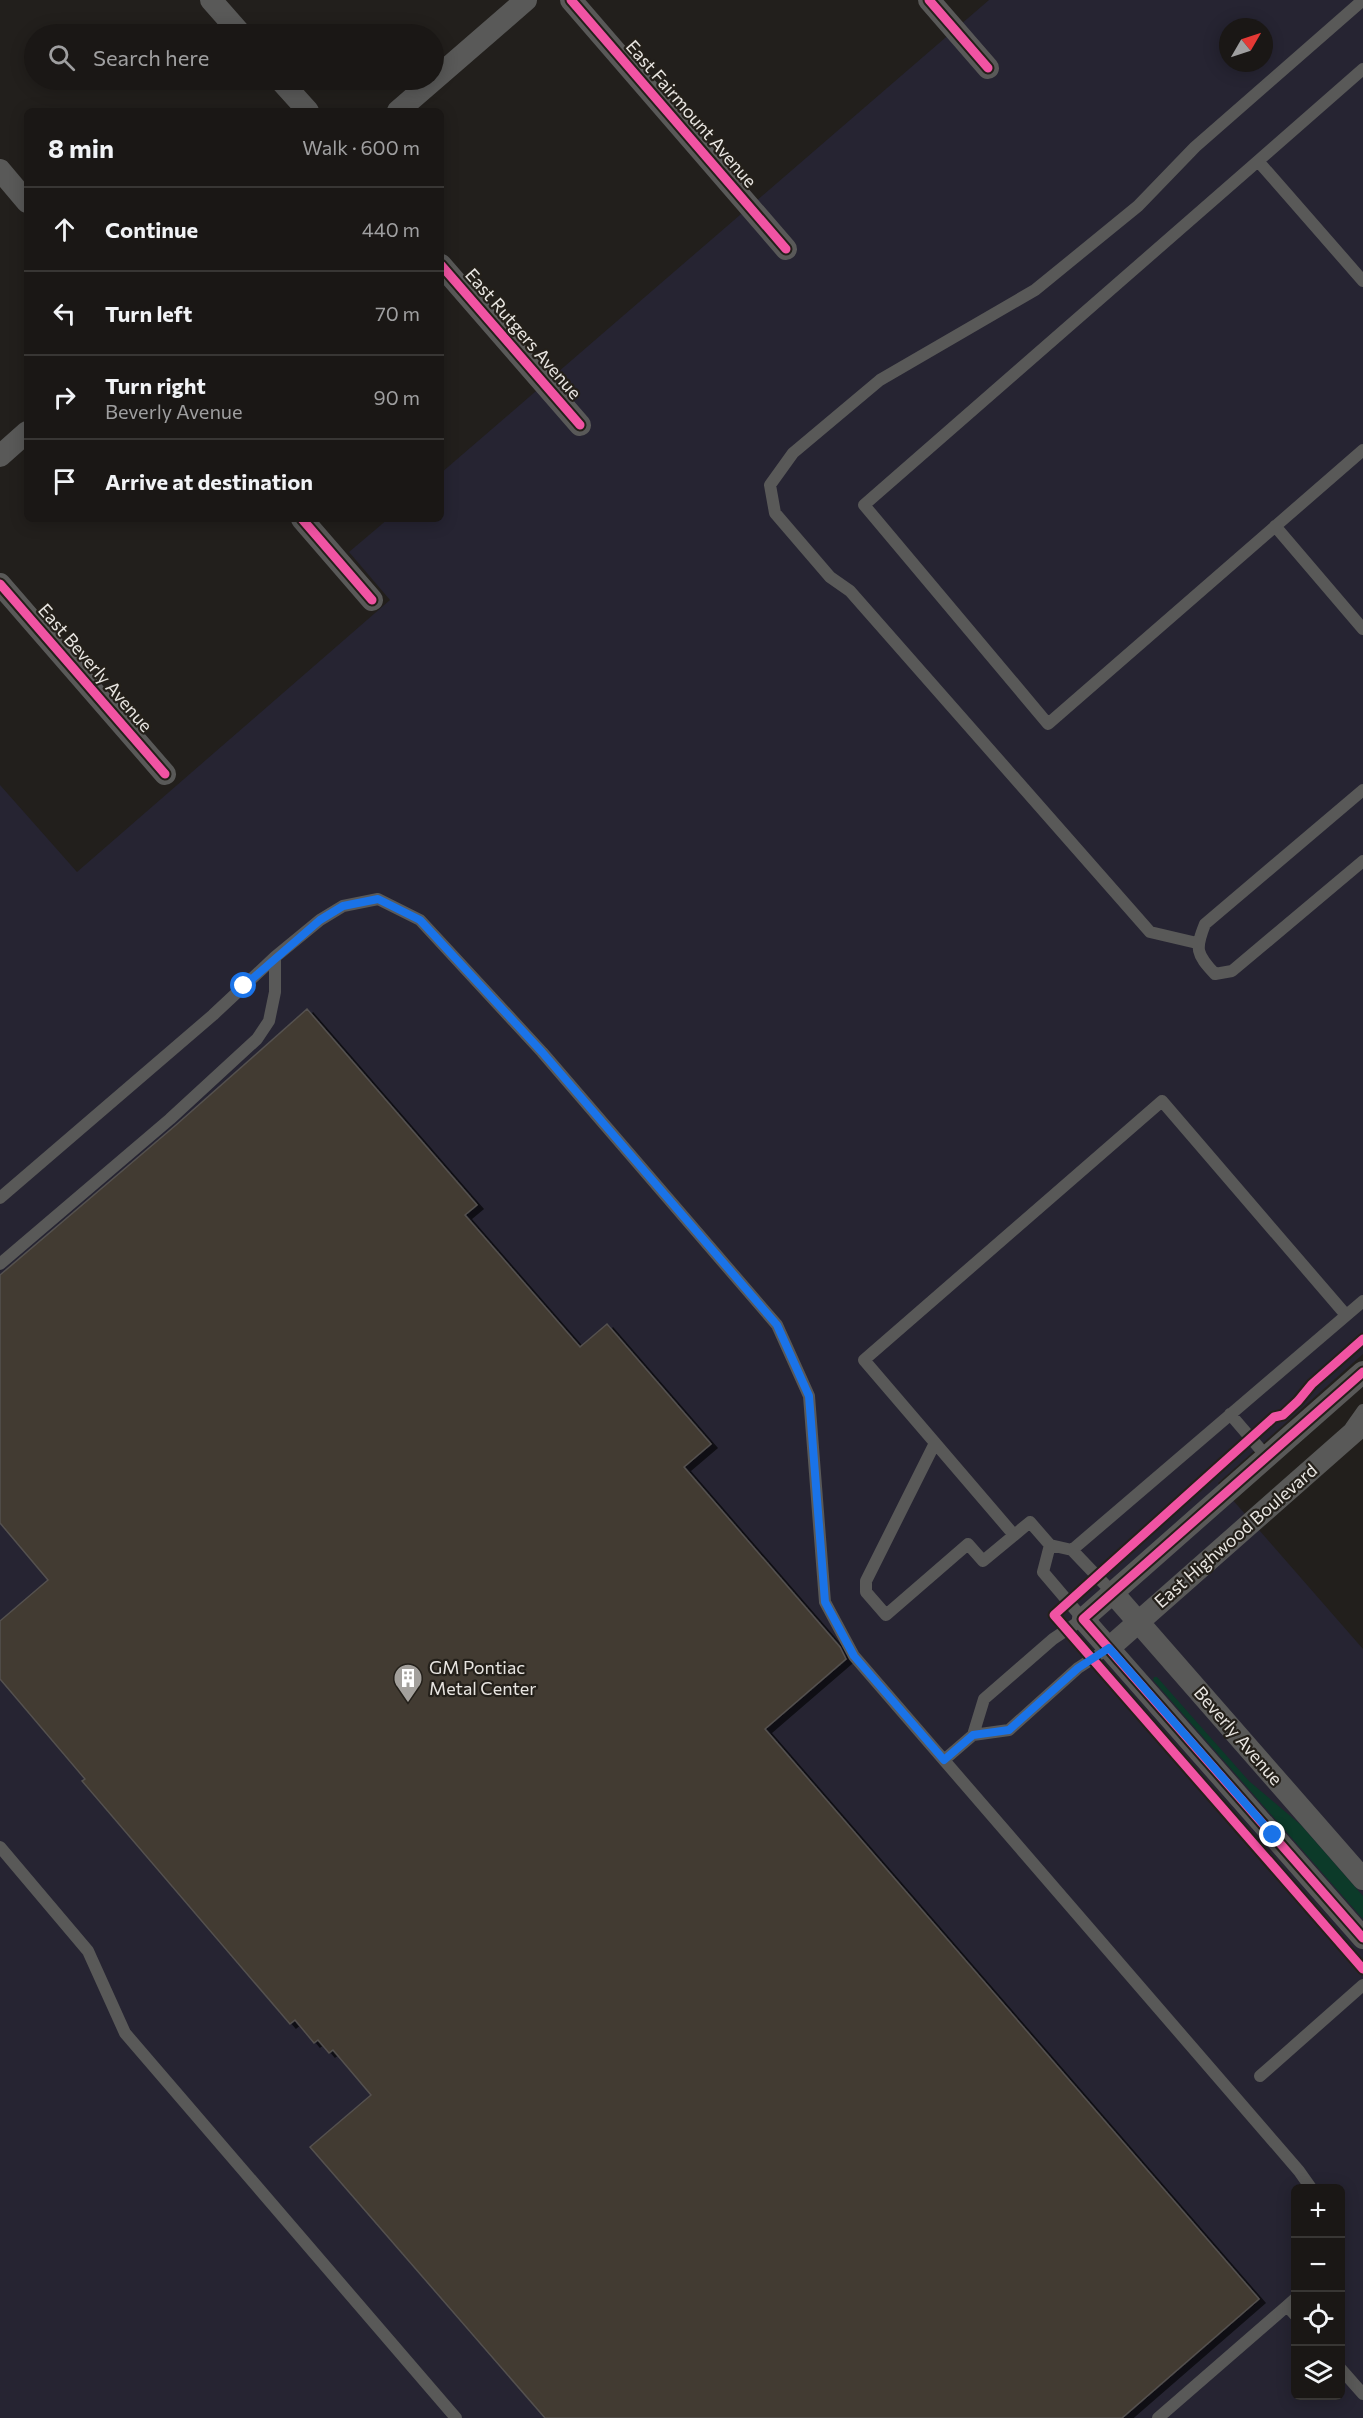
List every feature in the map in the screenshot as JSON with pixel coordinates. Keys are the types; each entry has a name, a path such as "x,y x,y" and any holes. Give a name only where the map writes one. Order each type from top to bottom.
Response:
{"street":[{"path":"211,0 232,24"},
{"path":"444,71 526,0"},
{"name":"East Fairmount Avenue","path":"571,0 786,249"},
{"path":"929,0 988,68"},
{"path":"289,90 305,108"},
{"path":"401,108 422,90"},
{"path":"0,170 24,198"},
{"name":"East Rutgers Avenue","path":"444,268 580,425"},
{"path":"0,456 24,435"},
{"path":"305,522 372,600"},
{"name":"East Beverly Avenue","path":"0,584 165,774"},
{"path":"1363,1372 1083,1619 1363,1938"},
{"name":"East Highwood Boulevard","path":"1109,1648 1363,1424"},
{"name":"Beverly Avenue","path":"1113,1593 1363,1879"}],"lane":[{"path":"1197,943 1150,932 850,591 830,577 775,513 770,485 793,453 880,380 1035,290 1130,213 1195,147 1363,0"},
{"path":"1363,69 864,505 1048,724 1363,450"},
{"path":"1258,161 1363,281"},
{"path":"1275,526 1363,629"},
{"path":"1363,790 1205,924 1197,943 1200,958 1215,974 1232,972 1363,861"},
{"path":"0,1198 320,920 343,906 378,899 420,920 542,1052 777,1325 809,1396 825,1602 854,1656 1308,2184"},
{"path":"0,1264 170,1119 257,1039 269,1021 275,992 275,957"},
{"path":"1014,1535 864,1360 1161,1101 1346,1315"},
{"path":"1072,1550 1363,1300"},
{"path":"1339,1445 1363,1410"},
{"path":"1230,1414 1267,1457"},
{"path":"935,1443 866,1581 866,1592 886,1615 968,1544 983,1561 1030,1522 1050,1545 1072,1550 1113,1593"},
{"path":"944,1760 973,1735 984,1699 1053,1639 1083,1619 1043,1572 1050,1545"},
{"path":"973,1735 1009,1730 1078,1668 1109,1648"},
{"path":"0,1846 88,1951 125,2033 456,2418"},
{"path":"1260,2076 1363,1984"},
{"path":"1158,2418 1291,2309"},
{"path":"1345,2373 1363,2394"}],"shaded area":[{"path":"989,0 1363,0 1363,1354 1218,1483 1363,1649 1363,2418 0,2418 0,785 77,872 390,600 349,552 384,522 444,522 444,470"}],"green space":[{"path":"1157,1677 1249,1781 1301,1825 1363,1896 1363,1919 1153,1680"}],"building":[{"name":"GM Pontiac Metal Center","path":"307,1009 477,1205 465,1215 580,1347 607,1324 711,1444 684,1467 840,1647 846,1659 765,1729 1259,2299 1122,2418 545,2418 310,2147 371,2095 333,2050 329,2053 318,2040 314,2043 295,2020 290,2024 82,1781 85,1779 0,1679 0,1621 48,1580 0,1523 0,1275 176,1125"}],"cycle path":[{"path":"571,0 786,249"},
{"path":"929,0 988,68"},
{"path":"444,268 580,425"},
{"path":"305,522 372,600"},
{"path":"0,584 165,774"},
{"path":"1363,1339 1312,1384 1283,1415 1274,1417 1054,1615 1363,1969"},
{"path":"1363,1372 1083,1619 1363,1938"}],"place":[{"name":"GM Pontiac Metal Center","path":"408,1704"}],"route":[{"path":"244,986 320,920 343,906 378,899 420,920 542,1052 777,1325 809,1396 825,1602 854,1656 944,1760 973,1735 1009,1730 1078,1668 1109,1648 1273,1835"}]}
